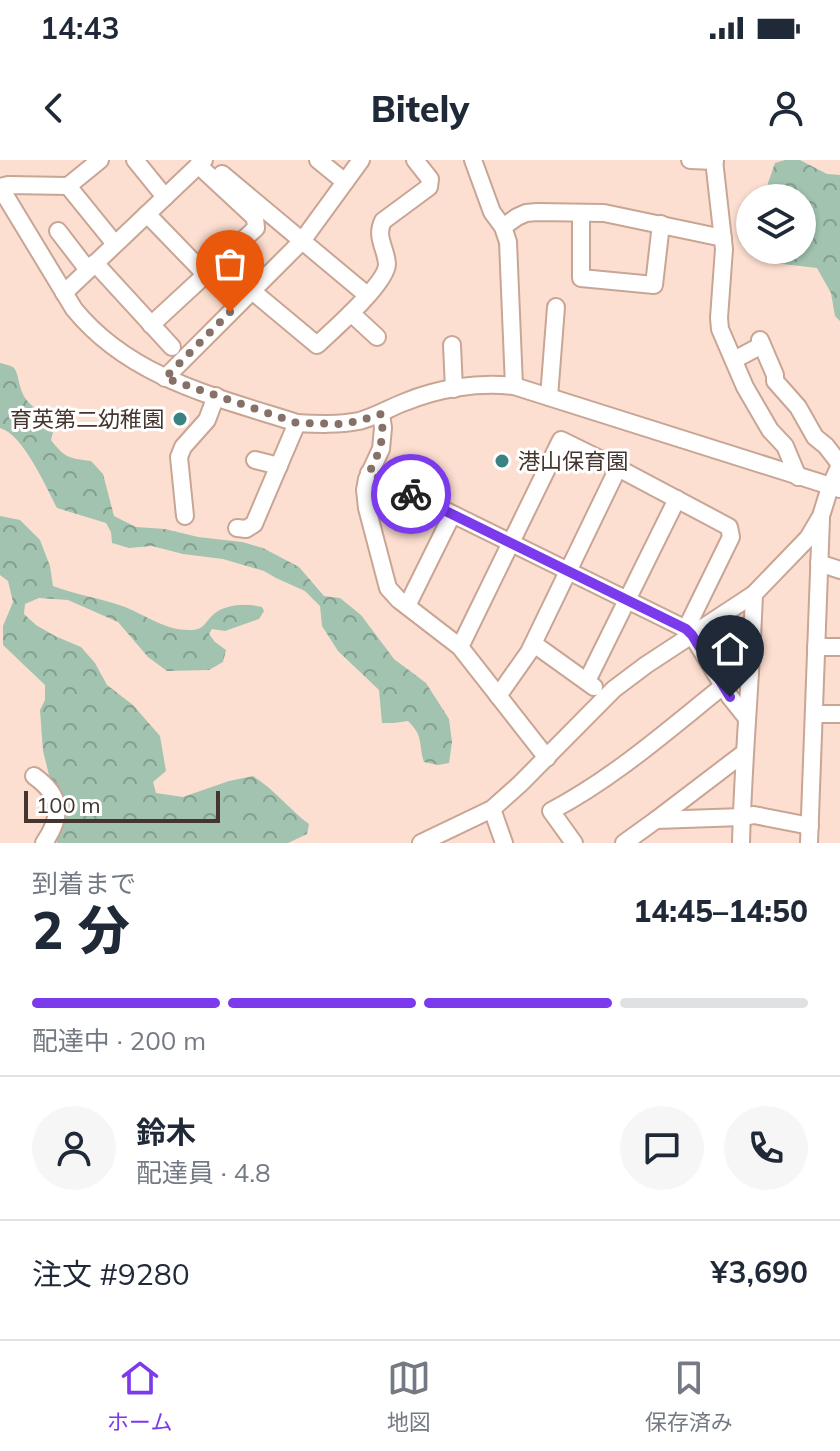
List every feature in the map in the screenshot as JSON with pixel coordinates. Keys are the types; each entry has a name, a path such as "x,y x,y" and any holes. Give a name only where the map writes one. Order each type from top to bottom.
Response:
{"street":[{"path":"100,160 68,186 0,187 84,321 106,342 165,378 297,423 343,424 381,414 406,401 454,389 494,383 514,386 835,488"},
{"path":"135,160 165,197"},
{"path":"318,160 345,182"},
{"path":"165,378 302,241 361,160"},
{"path":"251,290 317,345 351,313 384,273 387,264 379,236 383,221 429,187 430,179 415,160"},
{"path":"473,160 492,212 503,227 508,242 514,386"},
{"path":"690,160 714,161 724,260 719,324 745,387 763,419 791,456 798,477"},
{"path":"64,293 203,162"},
{"path":"203,162 367,295"},
{"path":"151,325 254,231 257,224 255,218 203,162"},
{"path":"68,186 115,244"},
{"path":"503,227 526,213 604,213 723,238"},
{"path":"581,213 581,278 654,285 661,224"},
{"path":"147,214 206,275"},
{"path":"58,231 172,347"},
{"path":"549,397 556,307"},
{"path":"351,313 377,337"},
{"path":"421,843 492,809 607,697 689,632 754,594 808,538 835,488 840,465 815,437 798,407 775,381 761,342 734,360"},
{"path":"452,345 454,389"},
{"path":"185,516 179,457 183,447 207,420 216,396"},
{"path":"381,414 381,449 369,473 365,490 388,588 460,647 547,758"},
{"path":"237,528 246,529 254,524 297,423"},
{"path":"460,647 561,440 729,527 731,537 689,632"},
{"path":"255,460 279,466"},
{"path":"498,696 534,644 618,468"},
{"path":"369,473 689,632 746,717"},
{"path":"587,681 677,499"},
{"path":"407,606 452,515"},
{"path":"656,820 754,815 810,835 821,516"},
{"path":"819,563 840,570"},
{"path":"741,843 754,594"},
{"path":"534,644 607,697"},
{"path":"816,647 840,647"},
{"path":"574,843 551,811 603,780 723,686"},
{"path":"814,714 840,714"},
{"path":"624,843 744,753"},
{"path":"34,776 51,789 56,804 54,828 44,843"},
{"path":"492,809 504,843"},
{"path":"459,824 464,843"}],"green space":[{"path":"800,160 827,174 840,175 840,321 835,316 831,293 817,268 783,264 816,264 816,184 768,184 775,163"},
{"path":"0,363 15,369 28,402 53,417 55,424 51,440 60,450 72,458 91,461 103,474 114,516 136,527 165,529 263,548 299,567 324,596 340,598 361,615 394,659 426,683 449,719 452,742 449,763 438,765 424,762 419,736 408,721 382,723 379,690 338,651 322,626 320,606 305,591 264,571 223,559 152,546 129,548 112,543 106,523 57,508 25,450 9,432 0,428"},
{"path":"0,516 20,520 40,540 50,566 53,586 125,607 164,625 195,630 224,608 244,605 262,607 264,611 259,619 225,631 212,629 209,634 226,650 223,662 209,670 167,671 148,657 118,622 68,600 39,598 25,604 24,614 55,636 81,647 95,663 107,685 133,705 160,736 166,771 153,782 156,793 183,797 253,776 309,824 307,834 288,843 57,843 55,799 43,751 40,710 45,700 45,685 3,645 3,626 13,602 8,581 0,575"}],"way so far":[{"path":"230,312 165,378 297,423 343,424 381,414 381,449 369,473 411,494"}],"place":[{"name":"育英第二幼稚園","path":"180,419"},
{"name":"港山保育園","path":"502,461"}],"route":[{"path":"411,494 686,629 730,697"}]}
